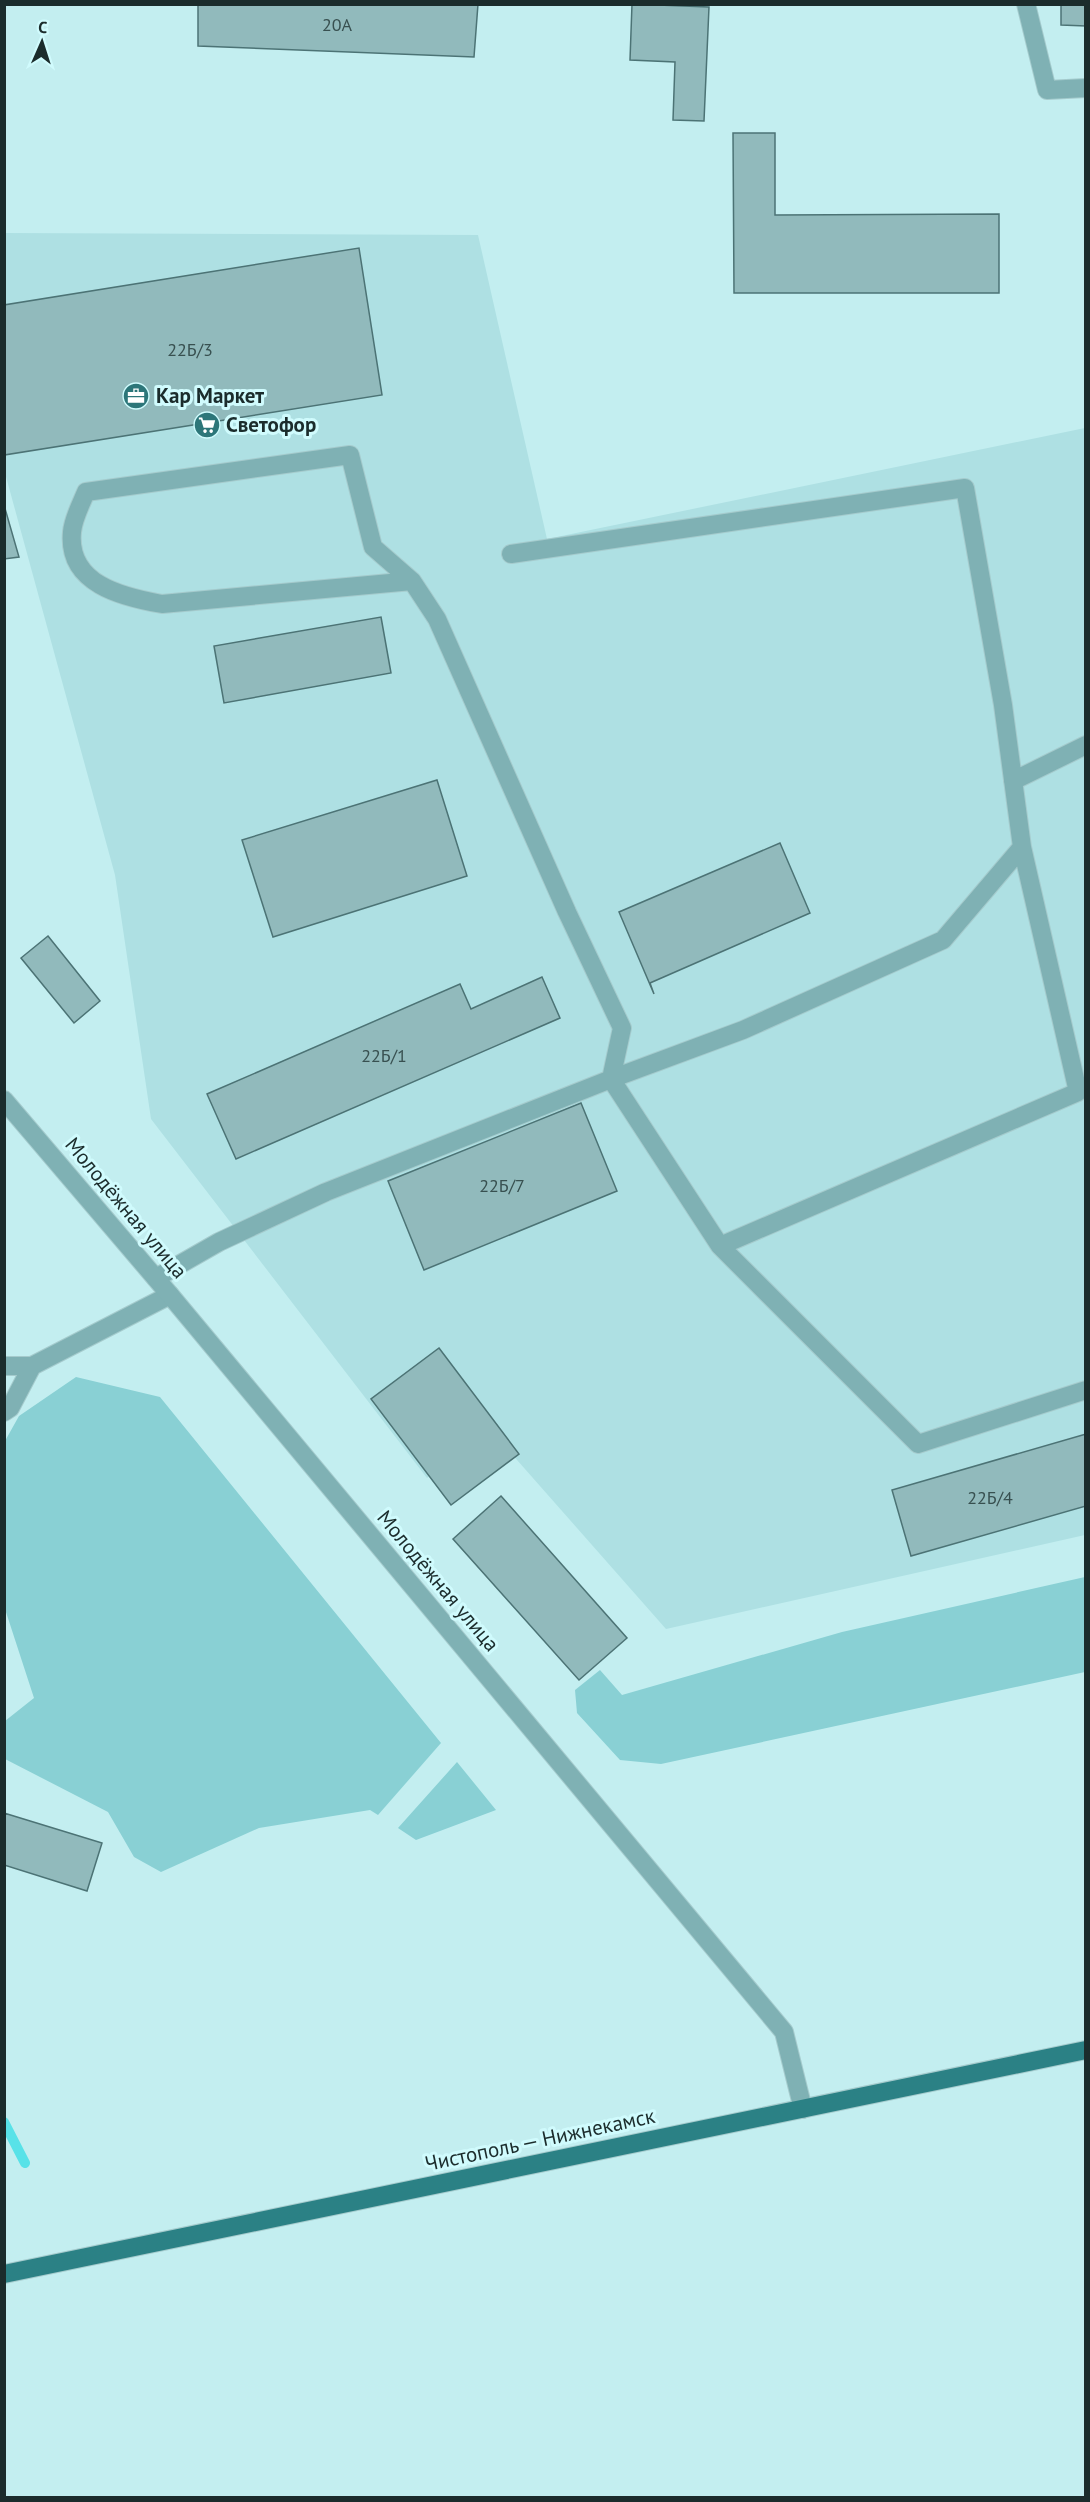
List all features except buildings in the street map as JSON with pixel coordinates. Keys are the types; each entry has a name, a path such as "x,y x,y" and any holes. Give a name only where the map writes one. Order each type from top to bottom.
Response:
{"main road":[{"name":"Чистополь — Нижнекамск","path":"4,2274 1086,2050"}],"street":[{"path":"1026,4 1047,90 1086,88"},
{"path":"412,581 162,604 131,598 94,583 76,562 72,531 86,492 350,455 373,547 412,581 436,619 567,912 622,1028 611,1079 720,1246 918,1444 1086,1390"},
{"path":"511,554 964,488 1003,705 1022,847 1082,1094 720,1246"},
{"path":"1013,781 1086,745"},
{"path":"156,1278 219,1242 326,1192 611,1079 743,1030 943,940 1022,847"},
{"name":"Молодёжная улица","path":"4,1100 156,1278 784,2032 802,2109"},
{"path":"4,1366 32,1366 170,1295"},
{"path":"4,1412 10,1408 32,1366"}],"shaded area":[{"path":"4,233 478,235 547,539 1085,428 1085,1535 666,1629 488,1427 427,1478 151,1119 115,875 5,473"},
{"path":"76,1377 160,1397 441,1743 378,1815 370,1810 259,1828 161,1872 134,1857 108,1812 5,1759 5,1721 34,1698 5,1609 5,1441 19,1416"},
{"path":"1085,1577 1085,1672 661,1764 620,1760 577,1713 575,1690 600,1670 622,1695 842,1632"},
{"path":"457,1762 496,1810 416,1840 398,1828"}],"waterway":[{"path":"4,2122 25,2163"}],"place":[{"name":"Кар Маркет","path":"136,396"},
{"name":"Светофор","path":"207,425"}]}
